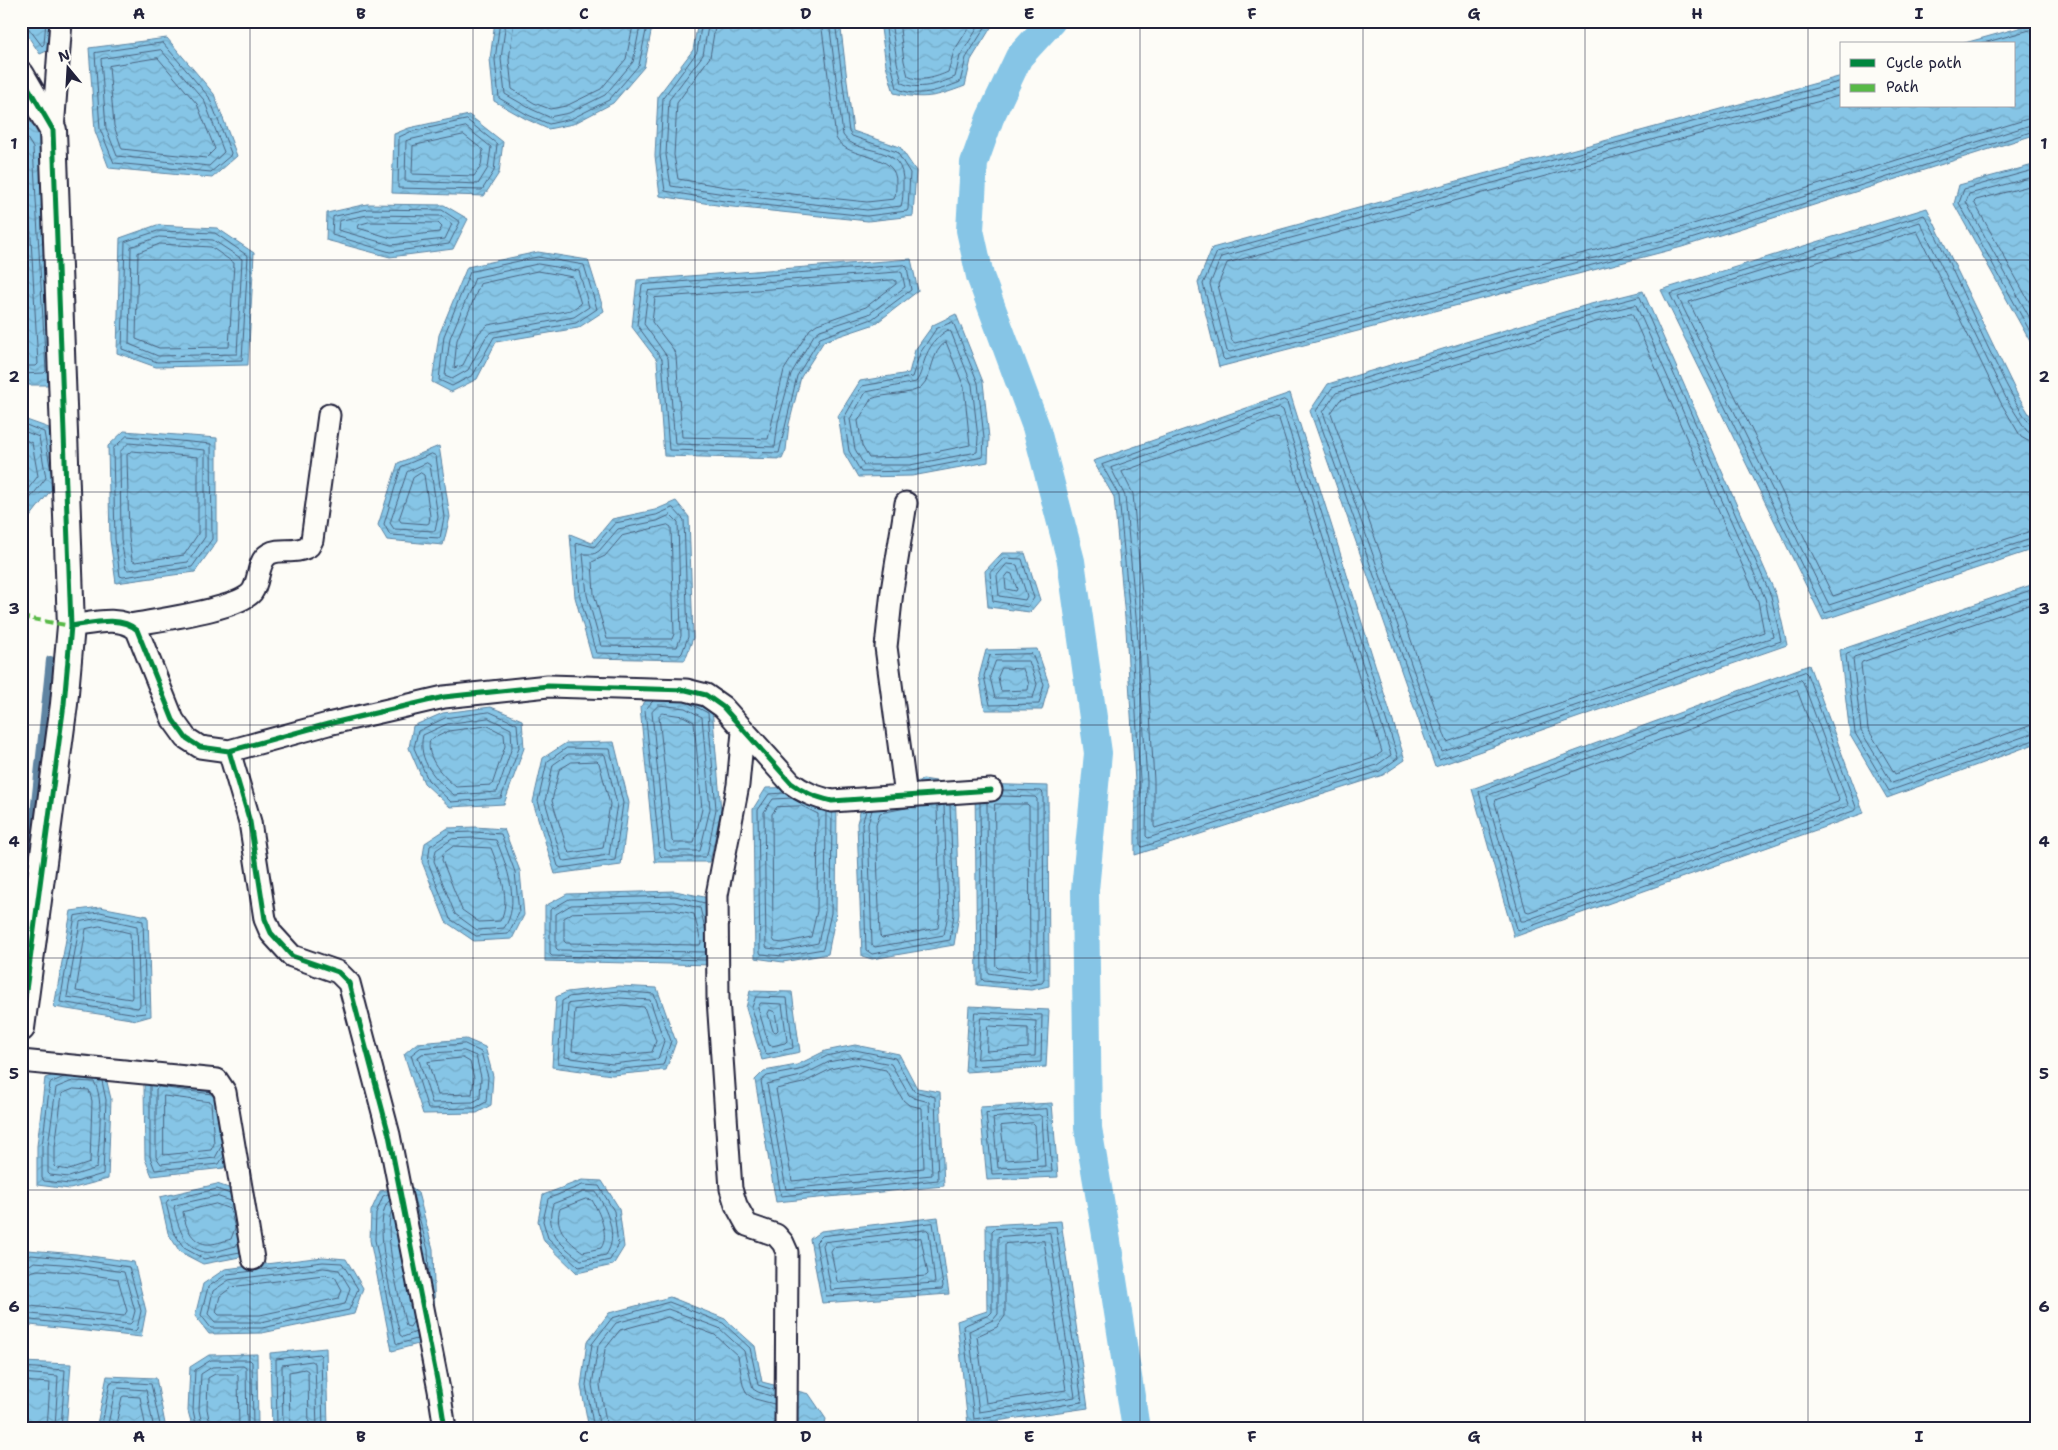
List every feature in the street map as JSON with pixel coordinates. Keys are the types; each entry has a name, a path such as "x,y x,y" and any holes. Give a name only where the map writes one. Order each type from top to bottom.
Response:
{"street":[{"path":"21,1028 64,704 71,626 53,130 61,21"},
{"path":"21,75 53,130"},
{"path":"131,625 200,613 244,598 252,593 263,559 267,555 274,552 297,551 309,546 312,540 329,415"},
{"path":"906,503 892,591 886,647 906,796"},
{"path":"71,626 118,621 131,625 137,630 172,720 186,738 200,747 229,751 328,724 444,697 548,686 686,690 706,695 723,707 743,732 791,783 803,792 832,801 991,790"},
{"path":"743,732 738,785 717,895 718,999 730,1189 747,1225 776,1236 783,1243 787,1252 786,1429"},
{"path":"229,751 250,822 265,919 271,933 292,956 338,972 348,983 388,1135 439,1390 444,1429"},
{"path":"21,1061 216,1080 225,1092 253,1259"}],"water":[{"path":"21,21 51,21 49,50 40,54 21,26"},
{"path":"495,21 653,22 644,67 613,103 573,124 548,129 494,101 490,59"},
{"path":"698,21 840,21 853,131 900,147 916,171 913,216 868,221 723,206 660,196 655,156 658,96 693,50"},
{"path":"880,21 995,21 971,60 965,86 946,93 922,97 894,93 886,65"},
{"path":"2037,23 2037,134 1682,247 1219,367 1198,283 1212,248 1840,77 1840,108 2016,108 2016,42 1968,42"},
{"path":"167,38 214,94 237,156 212,178 109,168 95,131 89,48"},
{"path":"21,106 44,144 58,385 21,385"},
{"path":"469,115 503,142 499,173 484,196 392,193 394,134 409,128"},
{"path":"2037,164 2037,354 1954,204 1959,185"},
{"path":"367,204 444,205 468,219 453,249 390,257 326,240 327,213"},
{"path":"1927,208 2017,394 2037,427 2037,548 1823,620 1661,290"},
{"path":"157,225 217,228 254,253 248,365 156,367 117,353 120,238"},
{"path":"538,252 588,260 604,311 578,328 496,342 477,379 451,392 432,382 439,335 467,267"},
{"path":"911,259 918,291 875,324 824,341 801,377 789,424 786,450 782,459 664,456 657,360 632,327 637,280"},
{"path":"1643,291 1776,595 1787,645 1435,767 1310,411 1328,384 1587,305"},
{"path":"956,314 983,382 989,438 988,462 912,476 858,477 844,453 838,416 860,381 909,373 915,350 933,325"},
{"path":"1290,393 1405,760 1383,775 1135,855 1135,782 1126,629 1114,497 1093,461"},
{"path":"21,418 49,428 58,481 23,526 21,526"},
{"path":"124,431 217,438 217,541 195,572 116,583 110,540 108,446"},
{"path":"439,446 450,517 443,545 387,540 378,525 398,463"},
{"path":"676,501 689,517 693,638 685,660 592,658 575,597 570,534 592,543 612,519 655,510"},
{"path":"1002,553 1025,553 1040,600 1030,612 988,607 985,571"},
{"path":"2037,583 2037,743 1887,798 1850,735 1840,650"},
{"path":"1037,649 1049,684 1042,710 985,710 979,676 986,650"},
{"path":"1809,665 1864,813 1514,937 1472,789"},
{"path":"653,693 688,697 712,708 721,810 710,862 655,862 640,707"},
{"path":"491,707 522,720 524,748 504,804 450,807 424,783 409,748 413,726 443,713"},
{"path":"614,742 629,803 621,865 555,874 533,802 543,758 566,743"},
{"path":"923,779 955,784 959,914 954,945 872,959 862,956 857,823 864,798 898,791"},
{"path":"975,784 1048,786 1049,986 1031,990 977,985"},
{"path":"806,787 837,800 836,913 828,954 783,962 755,958 753,809 766,788"},
{"path":"448,828 504,829 520,871 524,915 512,939 474,941 446,922 422,862 425,843"},
{"path":"675,891 709,898 713,965 545,961 545,906 567,894"},
{"path":"100,907 148,916 151,1016 137,1020 54,1007 71,911"},
{"path":"619,986 657,988 676,1042 666,1070 612,1075 552,1067 556,997 567,992"},
{"path":"750,991 792,992 800,1052 762,1060 746,1008"},
{"path":"969,1006 1049,1010 1046,1067 965,1072"},
{"path":"466,1039 485,1047 493,1076 491,1105 477,1113 423,1114 404,1054 417,1043"},
{"path":"855,1045 899,1054 917,1088 940,1092 944,1186 776,1202 755,1080 764,1071 797,1065 825,1051"},
{"path":"71,1070 106,1078 111,1099 108,1179 70,1189 37,1185 37,1146 45,1078"},
{"path":"155,1076 229,1084 233,1148 224,1168 152,1176 145,1159 144,1084"},
{"path":"1052,1103 1058,1177 987,1180 980,1107"},
{"path":"582,1180 602,1181 619,1208 624,1247 613,1265 577,1273 544,1241 538,1221 543,1195"},
{"path":"217,1184 246,1194 245,1256 203,1264 180,1252 168,1233 160,1197"},
{"path":"408,1186 418,1193 433,1249 435,1323 422,1343 392,1351 370,1240 371,1211 380,1191"},
{"path":"938,1217 949,1294 822,1303 810,1239 821,1231"},
{"path":"1061,1221 1088,1408 968,1425 957,1321 987,1311 986,1225"},
{"path":"28,1250 134,1262 146,1311 141,1337 21,1324 21,1258"},
{"path":"323,1257 346,1259 363,1288 354,1314 262,1333 209,1334 195,1316 203,1284 225,1269"},
{"path":"670,1297 725,1319 755,1346 762,1382 809,1394 826,1419 824,1429 589,1429 581,1386 587,1342 609,1313"},
{"path":"326,1348 328,1429 272,1429 270,1353"},
{"path":"257,1354 258,1429 193,1429 188,1411 190,1367 209,1355"},
{"path":"21,1362 71,1364 66,1429 21,1429"},
{"path":"107,1376 156,1378 166,1429 96,1429"}],"waterway":[{"path":"1052,21 1019,57 990,118 974,163 970,230 980,276 1036,427 1071,561 1098,753 1085,890 1088,1128 1136,1429"},
{"path":"21,876 30,852 50,660"}],"marked path":[{"path":"21,617 71,626"}],"cycle path":[{"path":"21,75 53,130 71,626 64,704 21,1028"},
{"path":"71,626 114,621 130,625 137,630 173,720 186,738 200,747 229,751 328,724 444,697 548,686 686,690 706,695 723,707 791,783 805,792 821,798 832,801 991,790"},
{"path":"229,751 250,822 265,919 271,933 292,956 338,972 349,983 389,1135 445,1429"}]}
